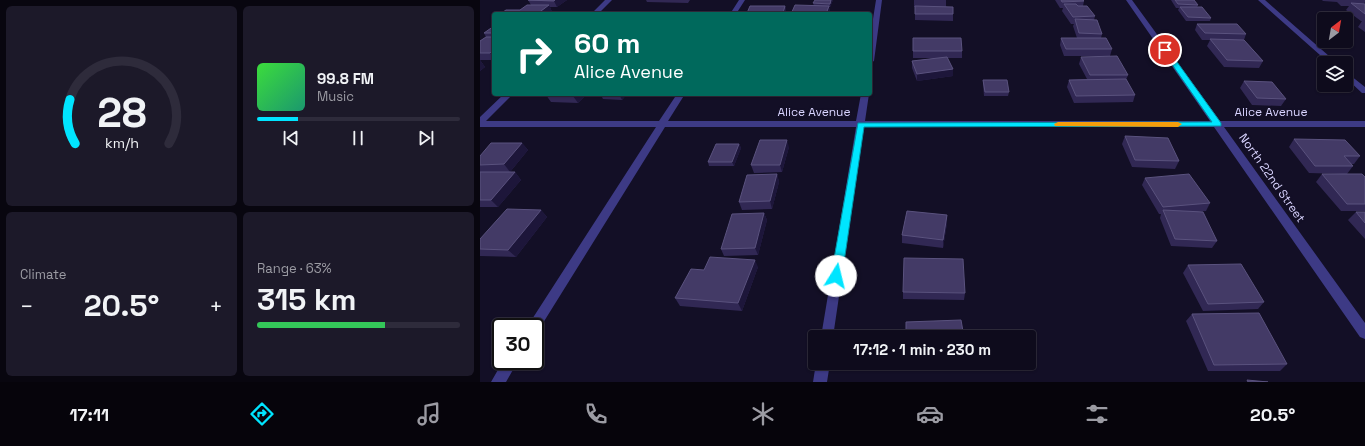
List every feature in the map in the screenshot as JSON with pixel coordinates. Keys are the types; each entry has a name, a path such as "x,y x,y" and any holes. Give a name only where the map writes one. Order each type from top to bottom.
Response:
{"street":[{"path":"596,12 609,0"},
{"path":"734,12 742,0"},
{"path":"872,47 879,0"},
{"name":"North 22nd Street","path":"1129,0 1365,333"},
{"path":"1261,0 1325,56"},
{"path":"1353,80 1365,91"},
{"path":"480,123 507,96"},
{"path":"539,318 680,96"},
{"path":"828,330 865,96"},
{"name":"Alice Avenue","path":"480,123 1365,124"},
{"path":"498,382 506,370"},
{"path":"820,382 822,370"}],"building":[{"path":"528,0 555,0 554,1"},
{"path":"815,0 831,0 830,4 813,3"},
{"path":"1061,0 1083,0 1084,1 1062,2"},
{"path":"1175,0 1194,0 1198,5 1178,4"},
{"path":"1351,3 1365,4 1365,14"},
{"path":"1064,4 1087,6 1095,16 1073,17"},
{"path":"527,5 549,5 540,12 503,12 506,10 520,10"},
{"path":"795,5 829,6 827,12 792,12"},
{"path":"750,6 785,6 783,12 747,12"},
{"path":"915,6 953,7 953,14 915,14"},
{"path":"1180,7 1202,7 1211,18 1188,17"},
{"path":"1075,19 1097,20 1102,34 1079,33"},
{"path":"1197,24 1237,24 1246,34 1205,33"},
{"path":"492,27 492,33 484,33"},
{"path":"486,37 492,37 492,52 490,53 480,53 480,41"},
{"path":"913,38 961,38 962,51 913,51"},
{"path":"1061,38 1106,38 1112,49 1066,49"},
{"path":"1210,39 1244,40 1263,61 1227,60"},
{"path":"1117,56 1128,75 1090,75 1081,57"},
{"path":"947,57 953,69 917,74 912,61"},
{"path":"1126,79 1135,95 1076,96 1069,80"},
{"path":"983,80 1007,80 1009,92 985,92"},
{"path":"1244,81 1272,82 1286,99 1257,98"},
{"path":"1125,136 1168,138 1179,161 1135,160"},
{"path":"1294,139 1345,140 1360,156 1344,156 1353,166 1315,166"},
{"path":"760,140 787,140 780,165 751,165"},
{"path":"491,143 522,143 504,164 480,165 480,156"},
{"path":"716,144 739,144 732,162 708,162"},
{"path":"480,172 515,172 491,200 480,200"},
{"path":"777,174 770,201 739,202 747,175"},
{"path":"1189,174 1210,203 1163,207 1145,178"},
{"path":"1322,174 1362,174 1365,177 1365,204 1347,204"},
{"path":"507,209 541,210 508,250 480,249 480,239"},
{"path":"1163,210 1203,212 1217,241 1175,239"},
{"path":"907,211 947,215 943,240 902,235"},
{"path":"1356,212 1365,212 1365,223"},
{"path":"764,213 755,248 721,249 732,214"},
{"path":"710,257 755,260 738,303 675,298 691,269 704,270"},
{"path":"904,258 963,259 965,293 903,292"},
{"path":"1241,264 1264,302 1208,304 1188,265"},
{"path":"1259,313 1287,364 1214,365 1192,314"},
{"path":"961,320 963,330 906,330 906,322"},
{"path":"1247,380 1268,382 1248,382"}],"slow traffic":[{"path":"1058,124 1178,124"}],"route":[{"path":"836,276 860,124 1218,124 1165,50"}]}
